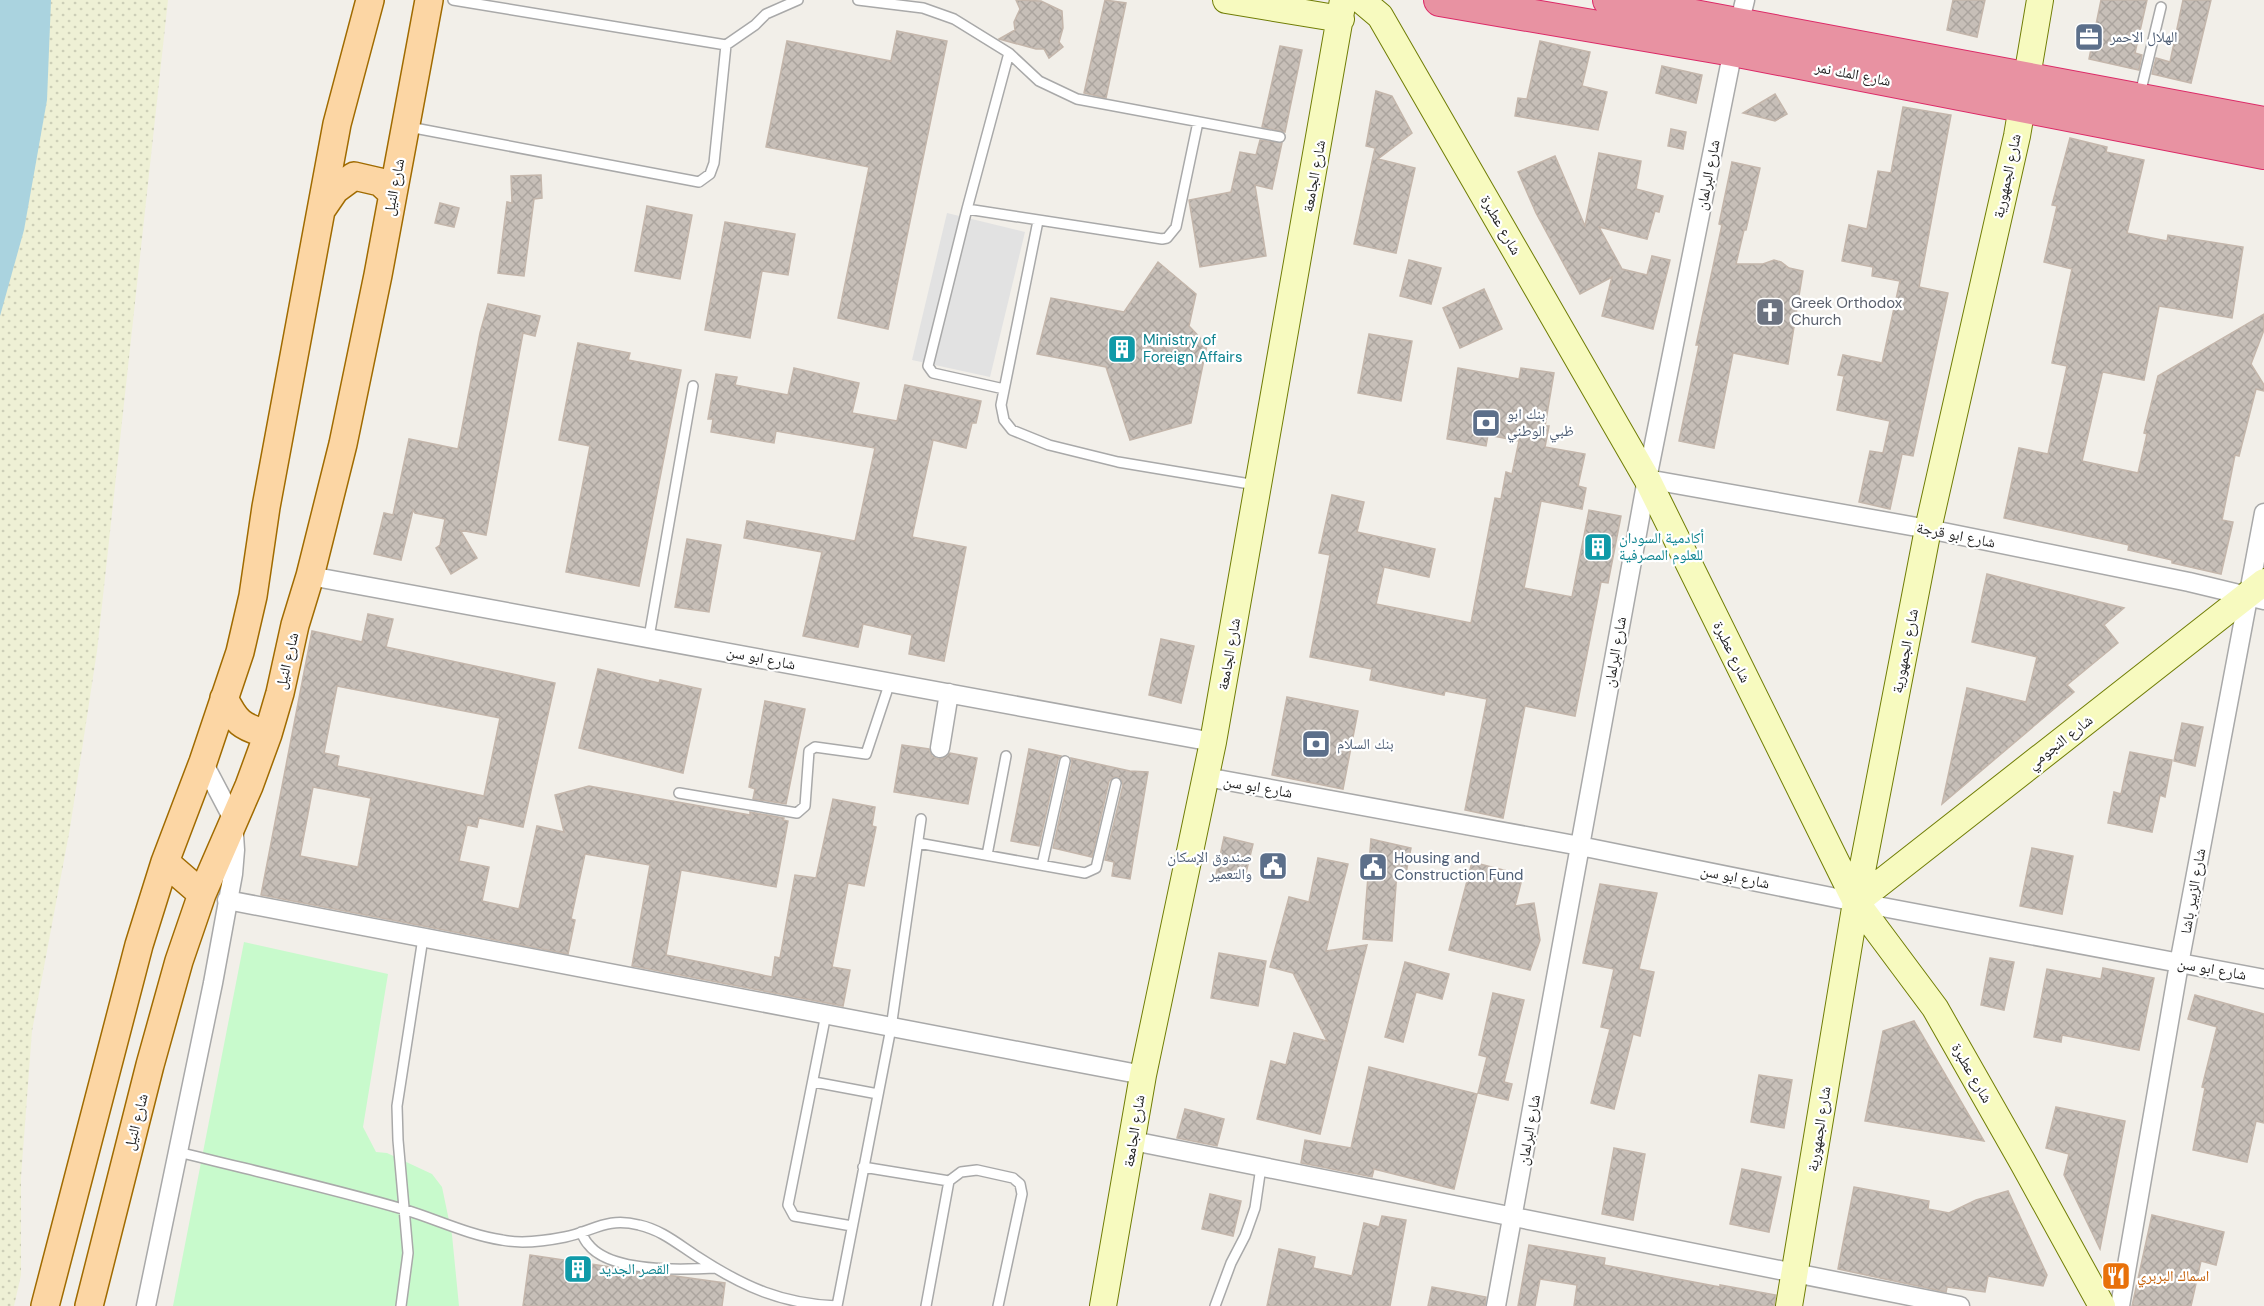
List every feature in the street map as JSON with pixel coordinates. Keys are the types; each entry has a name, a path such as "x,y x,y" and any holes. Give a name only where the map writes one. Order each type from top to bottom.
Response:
{"highway":[{"name":"شارع المك نمر","path":"1440,0 1740,25"},
{"name":"شارع المك نمر","path":"1609,0 1740,25 2024,92 2264,153"},
{"name":"شارع المك نمر","path":"2024,92 2139,99 2264,123"}],"main road":[{"path":"45,1306 140,945 165,862 203,762 240,652 254,597 268,495 337,124 369,0"},
{"name":"شارع النيل","path":"89,1306 153,1055 180,961 215,897 233,819 249,786 268,734 295,625 310,576 343,444 429,0"},
{"path":"1226,0 1342,9"},
{"name":"شارع عطبرة","path":"1361,0 1380,16 1647,479 1856,902 1935,1008 2102,1306"},
{"name":"شارع الجمهورية","path":"1789,1306 1856,902 1928,529 2017,136 2040,0"},
{"name":"شارع الجامعة","path":"1103,1306 1143,1075 1213,742 1342,9"},
{"path":"321,210 335,190 354,176 380,182 393,194"},
{"name":"شارع النجومي","path":"1856,902 2258,593"},
{"path":"224,698 234,718 241,725 268,734"},
{"path":"165,862 215,897"}],"street":[{"name":"شارع البرلمان","path":"1496,1306 1647,479 1740,25"},
{"name":"شارع ابو قرجة","path":"1647,479 1928,529 2189,582 2258,593"},
{"name":"شارع الزبير باشا","path":"2120,1306 2179,964 2258,593 2264,513"},
{"name":"شارع ابو سن","path":"310,576 1213,742"},
{"path":"940,748 949,693"},
{"path":"203,762 233,819"},
{"name":"شارع ابو سن","path":"1206,777 1580,846 1856,902 2264,979"},
{"path":"146,1306 213,983 215,897 1143,1075"},
{"path":"1133,1141 1960,1306"}],"lane":[{"path":"453,0 726,45 755,25 766,14 798,0"},
{"path":"858,0 923,8 954,19 1009,53 1040,81 1077,99 1280,137"},
{"path":"2139,99 2161,7"},
{"path":"406,126 699,182 710,174 714,164 726,45"},
{"path":"1004,389 933,373 928,366 1009,53"},
{"path":"967,209 1162,240 1167,238 1176,227 1198,122"},
{"path":"1038,221 1001,405 1004,420 1012,430 1049,445 1118,462 1259,485"},
{"path":"649,637 693,386"},
{"path":"679,793 797,813 805,806 809,751 815,747 866,754 890,682"},
{"path":"987,855 1006,756"},
{"path":"1042,865 1065,761"},
{"path":"918,843 1085,873 1096,868 1116,783"},
{"path":"178,1152 405,1210 501,1240 519,1242 565,1237 615,1221 640,1225 669,1236 715,1268 772,1296 808,1305 837,1306 891,1028 921,819"},
{"path":"401,1306 408,1253 397,1106 423,938"},
{"path":"826,1014 788,1206 794,1216 852,1226"},
{"path":"814,1082 878,1094"},
{"path":"863,1167 949,1180 961,1172 977,1170 1013,1178 1020,1184 1022,1194 998,1306"},
{"path":"1215,1306 1255,1208 1261,1167"},
{"path":"926,1306 949,1180"},
{"path":"581,1232 588,1245 611,1259 656,1270 715,1268"}],"green space":[{"path":"0,0 168,0 97,651 70,828 32,1031 21,1177 21,1275 14,1306 0,1306"},
{"path":"244,942 388,974 363,1127 376,1152 387,1153 432,1174 442,1187 452,1235 459,1306 173,1306"}],"shaded area":[{"path":"947,213 1025,232 990,377 912,360"}],"water":[{"path":"0,0 51,0 47,100 24,230 0,316"}],"building":[{"path":"1016,0 1041,1 1062,11 1063,28 1059,42 1063,47 1049,58 1044,49 999,39 1015,30 1014,22 1020,9"},
{"path":"1105,0 1126,3 1106,98 1084,93"},
{"path":"1953,0 1985,0 1977,37 1947,30"},
{"path":"2101,0 2147,0 2135,53 2142,55 2139,70 2089,59"},
{"path":"2183,0 2211,0 2191,83 2152,74 2156,58 2170,62"},
{"path":"897,31 947,41 888,329 838,318 869,167 766,147 787,41 891,61"},
{"path":"1540,41 1590,52 1582,86 1607,92 1598,130 1515,116 1518,98 1527,99"},
{"path":"1280,46 1302,50 1285,132 1262,127"},
{"path":"1662,66 1702,75 1696,103 1656,93"},
{"path":"1376,91 1392,96 1412,133 1378,159 1415,168 1396,253 1354,244 1375,148 1366,146"},
{"path":"1775,94 1787,114 1775,121 1743,113"},
{"path":"1903,107 1951,115 1919,287 1948,293 1913,456 1902,454 1890,509 1859,502 1870,451 1883,453 1890,421 1837,410 1844,376 1838,375 1843,355 1882,363 1900,281 1872,276 1873,267 1842,261 1849,225 1867,229 1878,171 1891,173"},
{"path":"1671,129 1686,132 1683,149 1668,146"},
{"path":"2070,138 2107,147 2106,152 2144,160 2127,233 2167,241 2168,235 2243,247 2232,318 2159,306 2144,380 2103,372 2082,461 2138,473 2147,434 2144,433 2158,376 2264,314 2264,330 2251,364 2264,385 2264,391 2256,389 2239,456 2235,455 2222,520 2233,522 2221,574 2128,550 2129,545 2004,518 2019,448 2048,454 2067,366 2052,363 2072,269 2044,262 2057,206 2052,205"},
{"path":"1260,140 1282,143 1272,189 1255,185 1266,256 1200,267 1189,200 1231,192 1240,152 1256,155"},
{"path":"1599,153 1641,161 1636,189 1663,196 1659,212 1655,211 1647,239 1599,227 1622,269 1647,275 1652,256 1670,260 1653,329 1602,316 1612,277 1580,294 1536,213 1518,172 1555,156 1585,226"},
{"path":"1732,162 1760,168 1736,264 1763,264 1774,260 1789,268 1803,271 1788,364 1733,353 1714,448 1679,441 1699,345 1696,345 1722,225 1719,224"},
{"path":"541,175 542,198 534,199 524,276 498,273 507,202 512,203 511,176"},
{"path":"440,203 459,208 454,227 435,223"},
{"path":"647,206 692,215 680,279 635,271"},
{"path":"725,222 795,234 788,275 762,271 750,338 705,330"},
{"path":"1409,260 1441,268 1431,304 1400,296"},
{"name":"Ministry of Foreign Affairs","path":"1158,262 1196,294 1189,326 1207,345 1191,423 1130,440 1106,367 1037,354 1051,298 1124,312"},
{"path":"1484,289 1502,329 1460,348 1443,308"},
{"path":"488,304 540,316 535,336 523,333 486,535 460,530 477,558 451,574 436,548 440,545 445,519 415,513 413,510 401,560 374,554 384,513 393,515 409,439 458,449 480,333"},
{"path":"1369,334 1412,341 1401,401 1358,393"},
{"path":"578,343 630,353 628,360 681,370 639,586 566,572 590,446 559,440"},
{"path":"794,368 859,383 852,413 897,421 905,385 981,401 976,423 972,423 966,448 933,440 912,537 966,547 944,661 909,654 912,635 863,624 858,647 803,636 822,552 744,538 747,521 855,541 875,448 776,431 774,443 711,432 713,419 708,419 716,374 737,377 735,385 788,395"},
{"path":"1458,368 1519,379 1521,368 1554,373 1545,426 1549,426 1545,447 1585,454 1578,486 1586,488 1582,509 1541,501 1524,588 1572,597 1589,510 1621,516 1608,583 1601,582 1575,716 1525,706 1503,818 1465,810 1487,699 1445,691 1444,695 1370,680 1372,669 1310,657 1330,555 1319,553 1332,495 1364,502 1357,532 1435,549 1429,577 1384,567 1376,604 1471,623 1495,498 1501,499 1506,472 1512,474 1519,441 1488,435 1486,446 1447,439"},
{"path":"687,539 721,545 709,612 675,607"},
{"path":"1987,574 2124,608 2104,625 2118,643 2067,685 2074,692 1942,804 1967,688 2026,702 2037,657 1972,642"},
{"path":"368,614 393,619 386,647 555,683 523,827 479,818 477,827 467,825 459,861 489,867 482,901 519,909 537,826 564,832 555,795 589,786 750,815 750,812 784,818 783,820 788,821 776,887 681,870 666,955 772,977 775,957 780,958 795,875 816,878 833,799 875,807 872,826 876,827 864,886 848,883 832,967 850,970 843,1006 632,966 650,865 585,854 571,919 575,920 568,954 261,895 312,631 362,642","holes":["337,686 500,718 484,796 337,766 339,756 324,753","313,787 371,798 358,867 300,856"]},
{"path":"1161,639 1194,646 1181,703 1149,695"},
{"path":"598,669 659,683 660,680 701,689 683,773 579,748"},
{"path":"1287,697 1358,711 1343,789 1272,775"},
{"path":"765,701 805,709 786,804 753,799 755,789 749,787"},
{"path":"2182,723 2203,727 2195,766 2174,761"},
{"path":"902,745 929,749 932,756 938,759 950,753 977,758 968,804 894,792"},
{"path":"1029,749 1061,756 1058,760 1039,846 1011,841"},
{"path":"2130,752 2172,760 2165,797 2160,795 2152,832 2108,823 2114,792 2121,794"},
{"path":"1071,758 1130,771 1148,772 1130,879 1112,876 1114,862 1105,860 1123,785 1118,777 1109,781 1092,857 1053,848"},
{"path":"1224,837 1253,844 1244,881 1216,875"},
{"path":"1371,839 1411,848 1406,873 1397,871 1392,941 1363,939"},
{"path":"2032,848 2073,856 2062,914 2020,906"},
{"path":"1318,858 1348,864 1326,951 1367,945 1320,1134 1257,1119 1271,1061 1286,1065 1294,1033 1327,1041 1293,973 1270,967 1289,897 1309,902"},
{"path":"1472,862 1523,875 1515,906 1534,903 1540,940 1530,970 1449,950"},
{"path":"1600,884 1657,893 1639,969 1654,972 1640,1036 1633,1034 1614,1109 1591,1103 1610,1029 1601,1027 1614,969 1583,963"},
{"path":"1219,953 1266,961 1258,1006 1211,998"},
{"path":"1990,958 2014,962 2004,1010 1981,1005"},
{"path":"1405,962 1449,974 1442,999 1416,992 1403,1042 1385,1037"},
{"path":"2103,968 2154,978 2139,1050 2062,1035 2061,1042 2034,1037 2047,969 2101,979"},
{"path":"1493,993 1524,1000 1504,1082 1512,1084 1508,1100 1478,1093 1487,1057 1479,1055"},
{"path":"2195,995 2264,1014 2264,1123 2256,1121 2247,1162 2193,1150 2205,1088 2202,1087 2217,1027 2188,1019"},
{"path":"1914,1021 1984,1141 1865,1121 1883,1031"},
{"path":"1369,1067 1477,1094 1454,1189 1374,1169 1372,1177 1301,1163 1305,1140 1351,1148"},
{"path":"1759,1075 1792,1080 1784,1128 1751,1122"},
{"path":"2056,1107 2125,1121 2100,1249 2064,1175 2069,1154 2046,1148"},
{"path":"1185,1109 1224,1119 1217,1146 1177,1138"},
{"path":"1614,1148 1645,1154 1633,1220 1602,1214"},
{"path":"1742,1169 1781,1177 1769,1232 1730,1224"},
{"path":"1854,1187 1929,1201 1928,1209 1949,1213 1976,1200 2008,1191 2047,1275 2043,1286 1988,1276 1985,1292 1947,1287 1946,1292 1838,1269"},
{"path":"1210,1194 1241,1201 1233,1236 1202,1229"},
{"path":"2152,1215 2224,1232 2216,1265 2201,1261 2191,1306 2132,1306"},
{"path":"1382,1216 1406,1220 1390,1306 1267,1306 1279,1249 1315,1257 1313,1268 1352,1276 1364,1223 1379,1227"},
{"path":"1529,1245 1605,1258 1604,1265 1776,1295 1774,1306 1574,1306 1577,1285 1540,1279 1535,1306 1518,1306"},
{"name":"القصر الجديد","path":"530,1255 647,1274 725,1283 722,1306 523,1306"},
{"path":"1432,1287 1486,1297 1485,1306 1428,1306"}],"place":[{"name":"الهلال الاحمر","path":"2089,37"},
{"name":"Greek Orthodox Church","path":"1770,312"},
{"name":"Ministry of Foreign Affairs","path":"1122,349"},
{"name":"بنك ابو ظبي الوطني","path":"1486,423"},
{"name":"أكادمية السودان للعلوم المصرفية","path":"1598,547"},
{"name":"بنك السلام","path":"1316,744"},
{"name":"صندوق الإسكان والتعمير","path":"1273,866"},
{"name":"Housing and Construction Fund","path":"1373,867"},
{"name":"القصر الجديد","path":"578,1269"},
{"name":"اسماك البربري","path":"2116,1276"}]}
